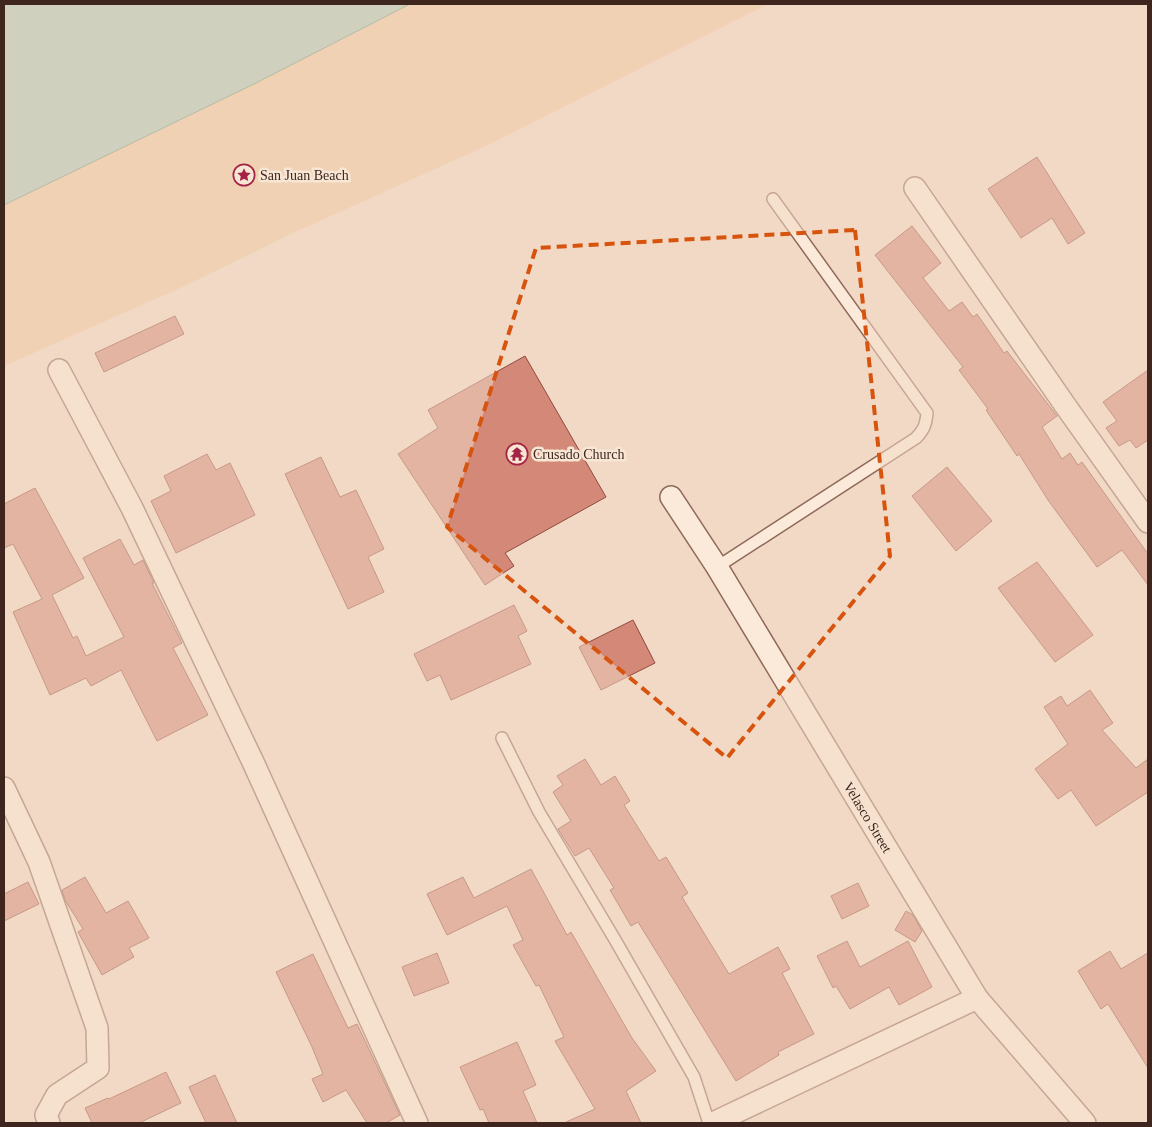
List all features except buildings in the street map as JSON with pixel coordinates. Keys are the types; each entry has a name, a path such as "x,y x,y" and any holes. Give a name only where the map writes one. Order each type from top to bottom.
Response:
{"street":[{"path":"915,188 1148,522"},
{"path":"59,370 140,526 253,762 417,1123"},
{"name":"Velasco Street","path":"671,496 717,567 977,998 1085,1123"},
{"path":"4,788 39,862 97,1028 98,1068 57,1095 46,1115 49,1123"},
{"path":"711,1123 977,998"}],"lane":[{"path":"717,567 916,438 922,432 927,418 927,413 773,199"},
{"path":"502,738 539,812 694,1077 711,1123"}],"highlighted area":[{"path":"855,230 890,556 727,758 447,527 536,248"}],"sand":[{"name":"San Juan Beach","path":"410,4 768,4 488,145 291,234 189,284 4,366 4,205 256,83"}],"shaded area":[{"path":"4,4 410,4 256,83 4,205"}],"place":[{"name":"San Juan Beach","path":"244,175"},
{"name":"Crusado Church","path":"517,454"}]}
